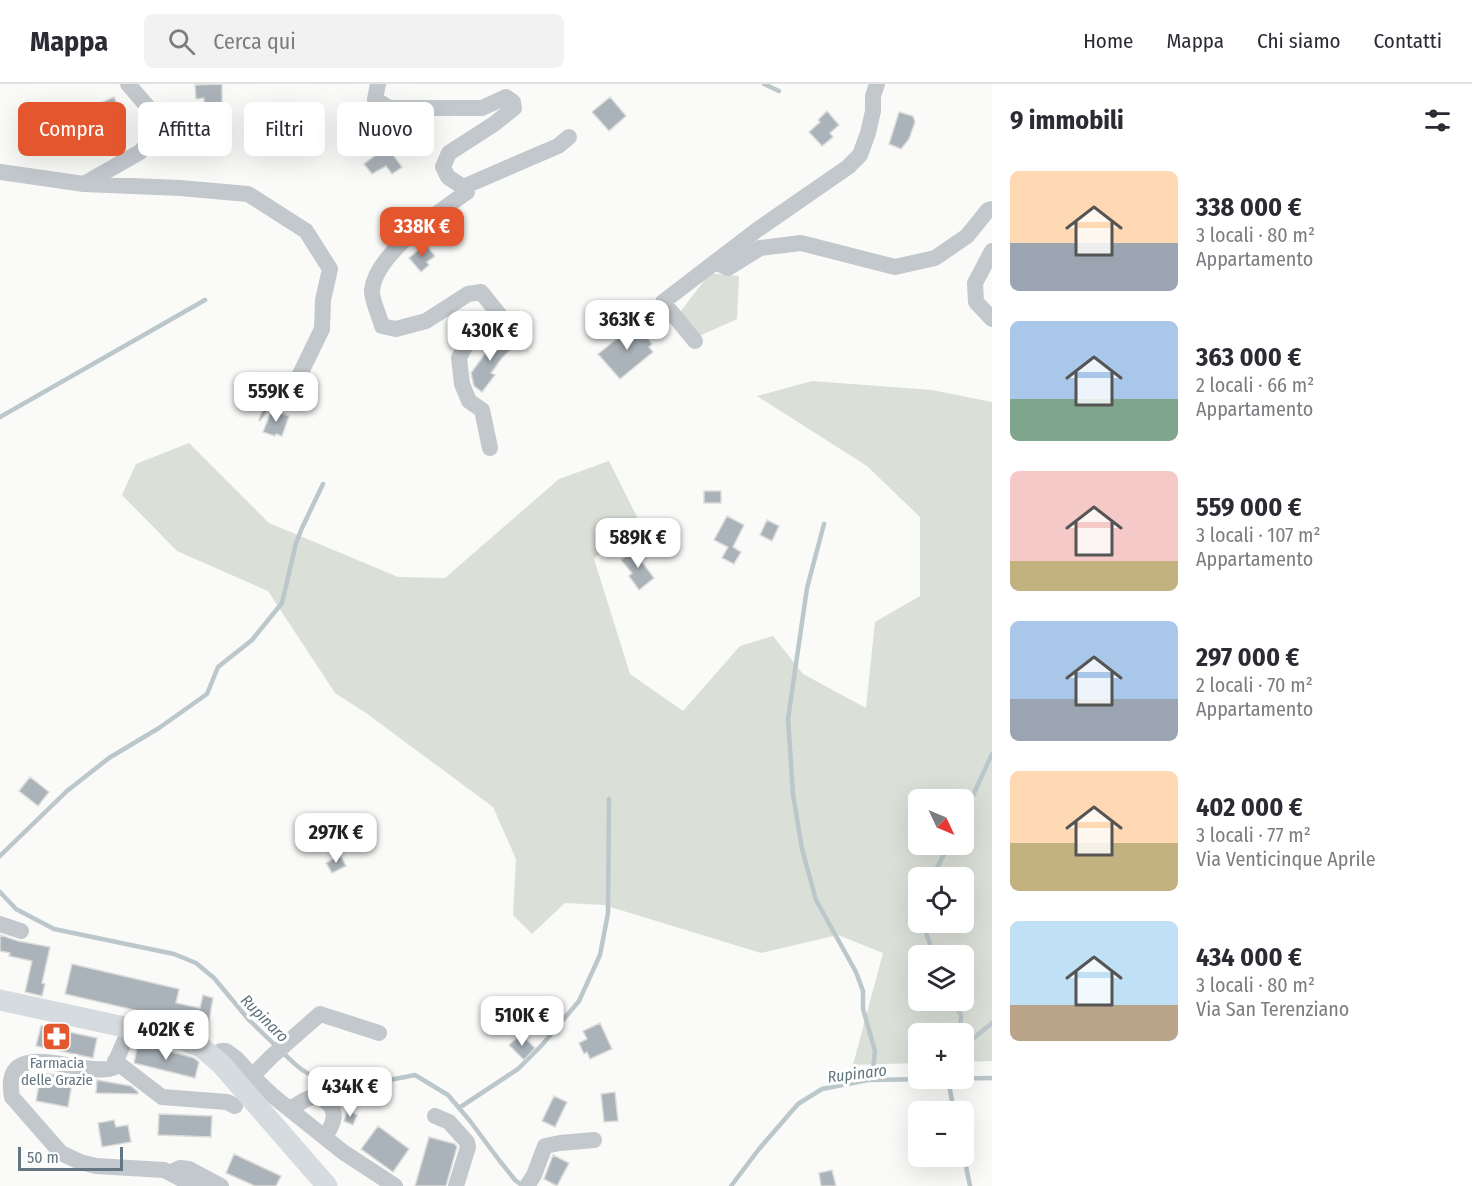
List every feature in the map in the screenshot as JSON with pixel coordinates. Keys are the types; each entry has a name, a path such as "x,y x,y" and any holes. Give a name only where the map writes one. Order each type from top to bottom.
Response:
{"main road":[{"path":"0,1000 184,1040 201,1047 212,1055 327,1186"}],"street":[{"path":"84,184 140,152 157,134 153,113 128,84"},
{"path":"378,84 375,99 388,108 482,108 506,97 513,102 514,108 494,124 449,153 443,167 448,177 468,192 428,219 388,256 377,272 372,292 382,326 396,329 426,321 468,294 481,292 506,323 475,327 459,358 462,384 469,401 482,410 490,448"},
{"path":"695,341 663,302 757,230 848,167 860,155 873,111 872,88"},
{"path":"463,187 558,146 569,137"},
{"path":"0,172 84,184 180,188 248,194 306,231 330,269 323,300 322,329 287,401"},
{"path":"715,262 728,268 760,248 801,243 895,267 935,258 967,236 988,210 992,209"},
{"path":"992,252 975,283 976,302 992,319"},
{"path":"0,924 21,931"},
{"path":"252,1076 320,1014 379,1033"},
{"path":"130,1028 113,1068 100,1070 38,1061 27,1062 12,1074 9,1085 12,1097 61,1154 96,1166 164,1170 195,1186"},
{"path":"212,1055 226,1051 237,1059 273,1096 343,1152 395,1186"},
{"path":"115,1061 162,1097 227,1101 235,1106"},
{"path":"290,1109 308,1098 317,1096 326,1101 332,1107 334,1115 325,1137"},
{"path":"435,1116 449,1122 467,1142 468,1147 456,1186"},
{"path":"530,1181 545,1146 594,1140"},
{"path":"170,1173 180,1168 189,1169 220,1186"}],"shaded area":[{"path":"710,273 739,276 737,319 695,338 677,316"},
{"path":"812,381 932,390 992,402 992,1061 974,1062 974,1023 908,1023 908,1063 853,1065 883,953 838,935 761,953 604,905 565,903 532,934 513,915 516,859 493,807 366,713 335,693 268,591 177,551 122,495 136,464 189,443 269,523 398,577 445,578 559,479 609,461 637,517 594,559 630,674 683,711 740,646 773,636 803,674 866,708 875,622 920,596 920,517 867,466 757,396"}],"building":[{"path":"222,84 222,102 204,102 204,98 196,99 195,85"},
{"path":"114,97 116,102 102,102"},
{"path":"610,97 626,116 609,131 592,112"},
{"path":"827,111 839,125 830,133 833,137 822,146 809,132 820,122 818,120"},
{"path":"899,112 913,116 915,122 909,139 901,149 889,144"},
{"path":"374,156 394,156 402,167 392,174 386,166 372,174 364,164"},
{"path":"425,244 435,256 427,262 429,265 421,272 409,258"},
{"path":"639,321 647,331 644,333 652,344 649,347 653,352 620,379 598,354"},
{"path":"502,334 513,347 491,373 495,375 482,392 474,386 471,373 490,347 488,344"},
{"path":"276,384 282,388 277,400 260,421 268,392"},
{"path":"272,409 289,416 282,436 263,432"},
{"path":"704,491 721,491 721,503 704,503"},
{"path":"727,516 744,525 733,547 741,552 734,564 722,558 728,547 714,540"},
{"path":"767,520 779,526 772,541 760,535"},
{"path":"636,549 654,578 639,590 629,576 632,573 621,560"},
{"path":"30,777 49,792 38,806 19,791"},
{"path":"340,855 346,866 332,873 326,863"},
{"path":"0,935 50,947 42,983 45,984 42,996 25,992 32,961 9,956 10,953 0,951"},
{"path":"72,964 179,989 176,1003 200,1008 203,995 213,998 208,1027 65,994"},
{"path":"600,1023 612,1049 590,1059 587,1052 584,1054 579,1043 587,1039 583,1031"},
{"path":"41,1026 97,1038 93,1058 36,1046"},
{"path":"521,1034 535,1048 524,1060 509,1045"},
{"path":"138,1043 194,1058 199,1062 195,1078 134,1063"},
{"path":"41,1073 73,1077 68,1107 36,1101"},
{"path":"97,1080 131,1086 138,1094 96,1093"},
{"path":"615,1092 618,1121 604,1122 601,1094"},
{"path":"554,1096 567,1102 555,1127 542,1121"},
{"path":"348,1110 357,1115 353,1125 344,1121"},
{"path":"159,1114 212,1116 211,1137 158,1135"},
{"path":"114,1120 116,1127 128,1125 131,1142 102,1147 98,1123"},
{"path":"378,1126 409,1149 393,1172 361,1149"},
{"path":"429,1137 455,1144 457,1147 446,1186 415,1186"},
{"path":"234,1154 281,1176 276,1186 255,1186 226,1173"},
{"path":"553,1155 569,1163 557,1186 544,1179"},
{"path":"832,1170 836,1186 821,1186 819,1173"}],"waterway":[{"path":"764,84 779,91"},
{"path":"0,417 205,300"},
{"path":"0,856 67,791 109,758 159,728 207,694 218,667 252,640 282,603 296,543 323,484"},
{"path":"824,524 807,588 788,719 793,794 802,849 816,900 856,972 863,991 863,1009 875,1051 872,1080"},
{"path":"974,793 992,754"},
{"path":"459,1108 518,1069 542,1045 579,1001 600,955 608,913 609,799"},
{"path":"938,867 944,855"},
{"name":"Rupinaro","path":"0,892 16,909 54,929 174,954 196,963 214,978 249,1020 276,1046"},
{"path":"927,933 931,945"},
{"path":"959,1011 961,1023"},
{"path":"974,1038 992,1023"},
{"name":"Rupinaro","path":"282,1052 304,1071 330,1082 372,1083 415,1075 448,1095 515,1180 523,1186"},
{"name":"Rupinaro","path":"731,1186 798,1104 822,1089 868,1080 992,1078"},
{"path":"950,1089 952,1101"},
{"path":"966,1167 970,1186"}],"place":[{"name":"Farmacia delle Grazie","path":"57,1036"}]}
